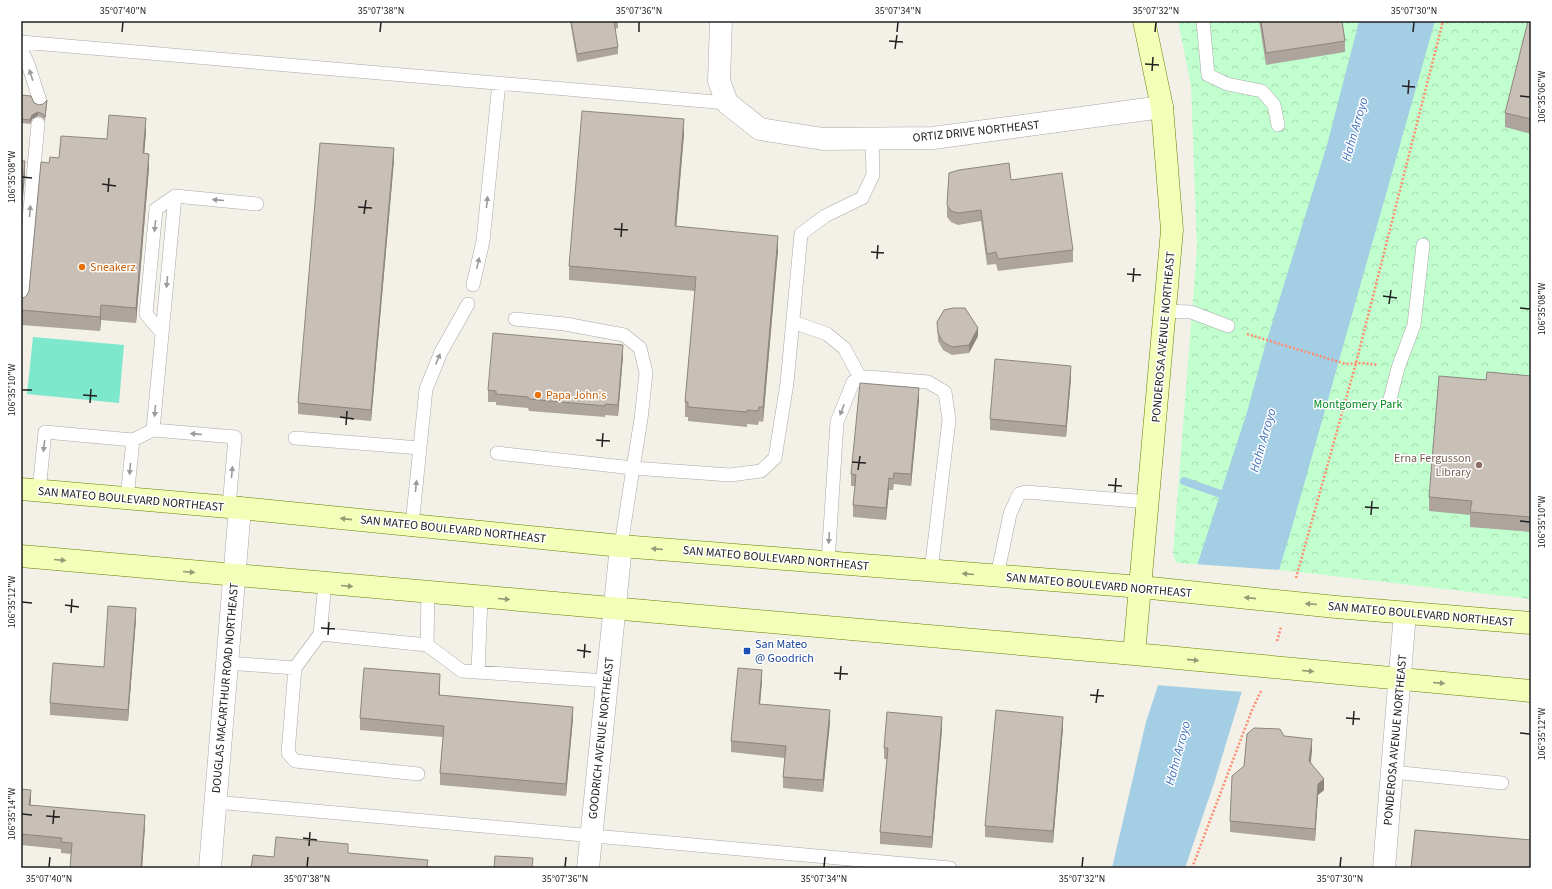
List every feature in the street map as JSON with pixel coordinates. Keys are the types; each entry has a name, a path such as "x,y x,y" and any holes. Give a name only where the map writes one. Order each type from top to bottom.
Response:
{"main road":[{"name":"PONDEROSA AVENUE NORTHEAST","path":"1144,21 1162,107 1172,230 1148,502 1150,588 1144,655"},
{"name":"SAN MATEO BOULEVARD NORTHEAST","path":"30,490 234,508 621,546 1150,588 1405,613 1531,623"},
{"path":"21,556 1531,690"}],"street":[{"path":"721,21 719,81 726,103"},
{"name":"ORTIZ DRIVE NORTHEAST","path":"726,103 760,130 823,139 933,138 1162,107"},
{"name":"DOUGLAS MACARTHUR ROAD NORTHEAST","path":"210,868 234,576 234,508"},
{"name":"GOODRICH AVENUE NORTHEAST","path":"588,868 621,546"},
{"name":"PONDEROSA AVENUE NORTHEAST","path":"1384,868 1405,613"}],"lane":[{"path":"1203,21 1208,75 1226,84 1262,91 1274,105 1278,125"},
{"path":"21,42 726,103"},
{"path":"21,49 28,64 40,101"},
{"path":"473,285 482,241 499,83"},
{"path":"21,305 38,124"},
{"path":"497,453 633,468 730,475 761,471 775,458 787,383 801,234 825,216 862,198 873,174 872,138"},
{"path":"162,333 146,314 156,209 174,196 257,204"},
{"path":"153,430 174,196"},
{"path":"1390,399 1398,368 1414,325 1423,245"},
{"path":"412,525 426,389 441,352 468,304"},
{"path":"1165,311 1191,312 1228,326"},
{"path":"515,318 565,324 624,335 640,348 646,373 641,418 621,546"},
{"path":"793,322 827,334 844,348 861,379"},
{"path":"828,562 837,422 853,382 868,377 928,382 945,392 949,420 931,571"},
{"path":"30,490 45,432 133,440 153,430 235,437 234,508"},
{"path":"295,438 420,448"},
{"path":"127,498 133,440"},
{"path":"997,576 1010,514 1019,494 1026,492 1148,502"},
{"path":"325,584 320,634 296,668 288,753 295,761 418,774"},
{"path":"427,645 428,592"},
{"path":"478,672 481,597"},
{"path":"320,634 427,645 462,670 607,681"},
{"path":"227,662 296,668"},
{"path":"1392,772 1502,783"},
{"path":"215,802 950,868"}],"path":[{"path":"1192,868 1269,667 1356,363 1443,21"},
{"path":"1266,340 1346,364 1362,363 1398,368"}],"green space":[{"name":"Montgomery Park","path":"1178,21 1531,21 1531,599 1290,571 1178,563 1175,561 1173,553 1197,248 1191,86"},
{"path":"33,337 124,345 119,403 27,394"}],"water":[{"name":"Hahn Arroyo","path":"1359,21 1435,21 1290,534 1214,783 1185,868 1112,868 1146,722 1247,412 1265,346 1327,145"}],"pier":[{"path":"1194,564 1281,570 1243,692 1156,685"}],"building":[{"path":"571,21 614,21 618,47 577,54"},
{"path":"1261,21 1342,21 1345,41 1266,53"},
{"path":"1528,21 1531,21 1531,119 1505,113"},
{"path":"21,95 31,96 34,103 39,105 43,104 47,100 45,117 43,114 38,112 32,115 30,120 21,119"},
{"path":"582,111 684,119 675,226 778,236 763,407 759,407 758,411 747,410 747,412 688,407 688,402 685,402 696,277 569,266"},
{"path":"109,115 146,118 143,153 149,154 136,308 101,305 100,317 21,310 21,297 24,298 29,291 41,162 49,163 50,157 59,158 61,136 107,139"},
{"path":"320,143 394,148 371,410 298,403"},
{"path":"21,161 25,161 21,205"},
{"path":"1009,163 1011,180 1062,173 1073,250 998,259 996,252 987,254 981,210 958,213 951,211 947,205 949,173 959,170"},
{"path":"965,308 978,328 969,345 952,347 943,342 938,333 937,322 944,310"},
{"path":"493,333 623,345 618,405 605,404 605,406 529,399 528,397 496,394 496,391 488,390"},
{"path":"995,359 1071,366 1066,426 990,419"},
{"name":"Erna Fergusson Library","path":"1487,372 1531,376 1531,517 1470,512 1472,501 1429,497 1439,376 1486,380"},
{"path":"860,383 919,388 911,474 894,473 893,479 889,478 886,508 853,505 856,475 851,474"},
{"path":"108,606 136,608 128,710 50,703 53,663 104,667"},
{"path":"364,668 440,674 439,695 573,707 566,784 440,773 444,726 360,718"},
{"path":"738,668 762,670 759,704 830,710 823,780 783,777 786,746 731,741"},
{"path":"996,710 1063,717 1053,831 985,826"},
{"path":"887,712 942,717 932,837 880,832 888,748 884,748"},
{"path":"1254,728 1280,729 1284,736 1312,739 1309,761 1324,779 1318,784 1315,829 1230,821 1232,776 1244,766 1247,734"},
{"path":"21,789 31,790 29,805 145,815 141,868 70,868 72,843 61,842 62,838 21,834"},
{"path":"1415,830 1531,840 1531,868 1411,868"},
{"path":"276,837 348,844 348,853 428,860 427,867 444,868 251,868 253,855 274,857"},
{"path":"495,856 533,858 532,868 494,868"}],"waterway":[{"path":"1184,481 1229,497"}],"place":[{"name":"Sneakerz","path":"82,267"},
{"name":"Papa John's","path":"538,395"},
{"name":"Erna Fergusson Library","path":"1479,465"},
{"name":"San Mateo @ Goodrich","path":"747,651"}]}
